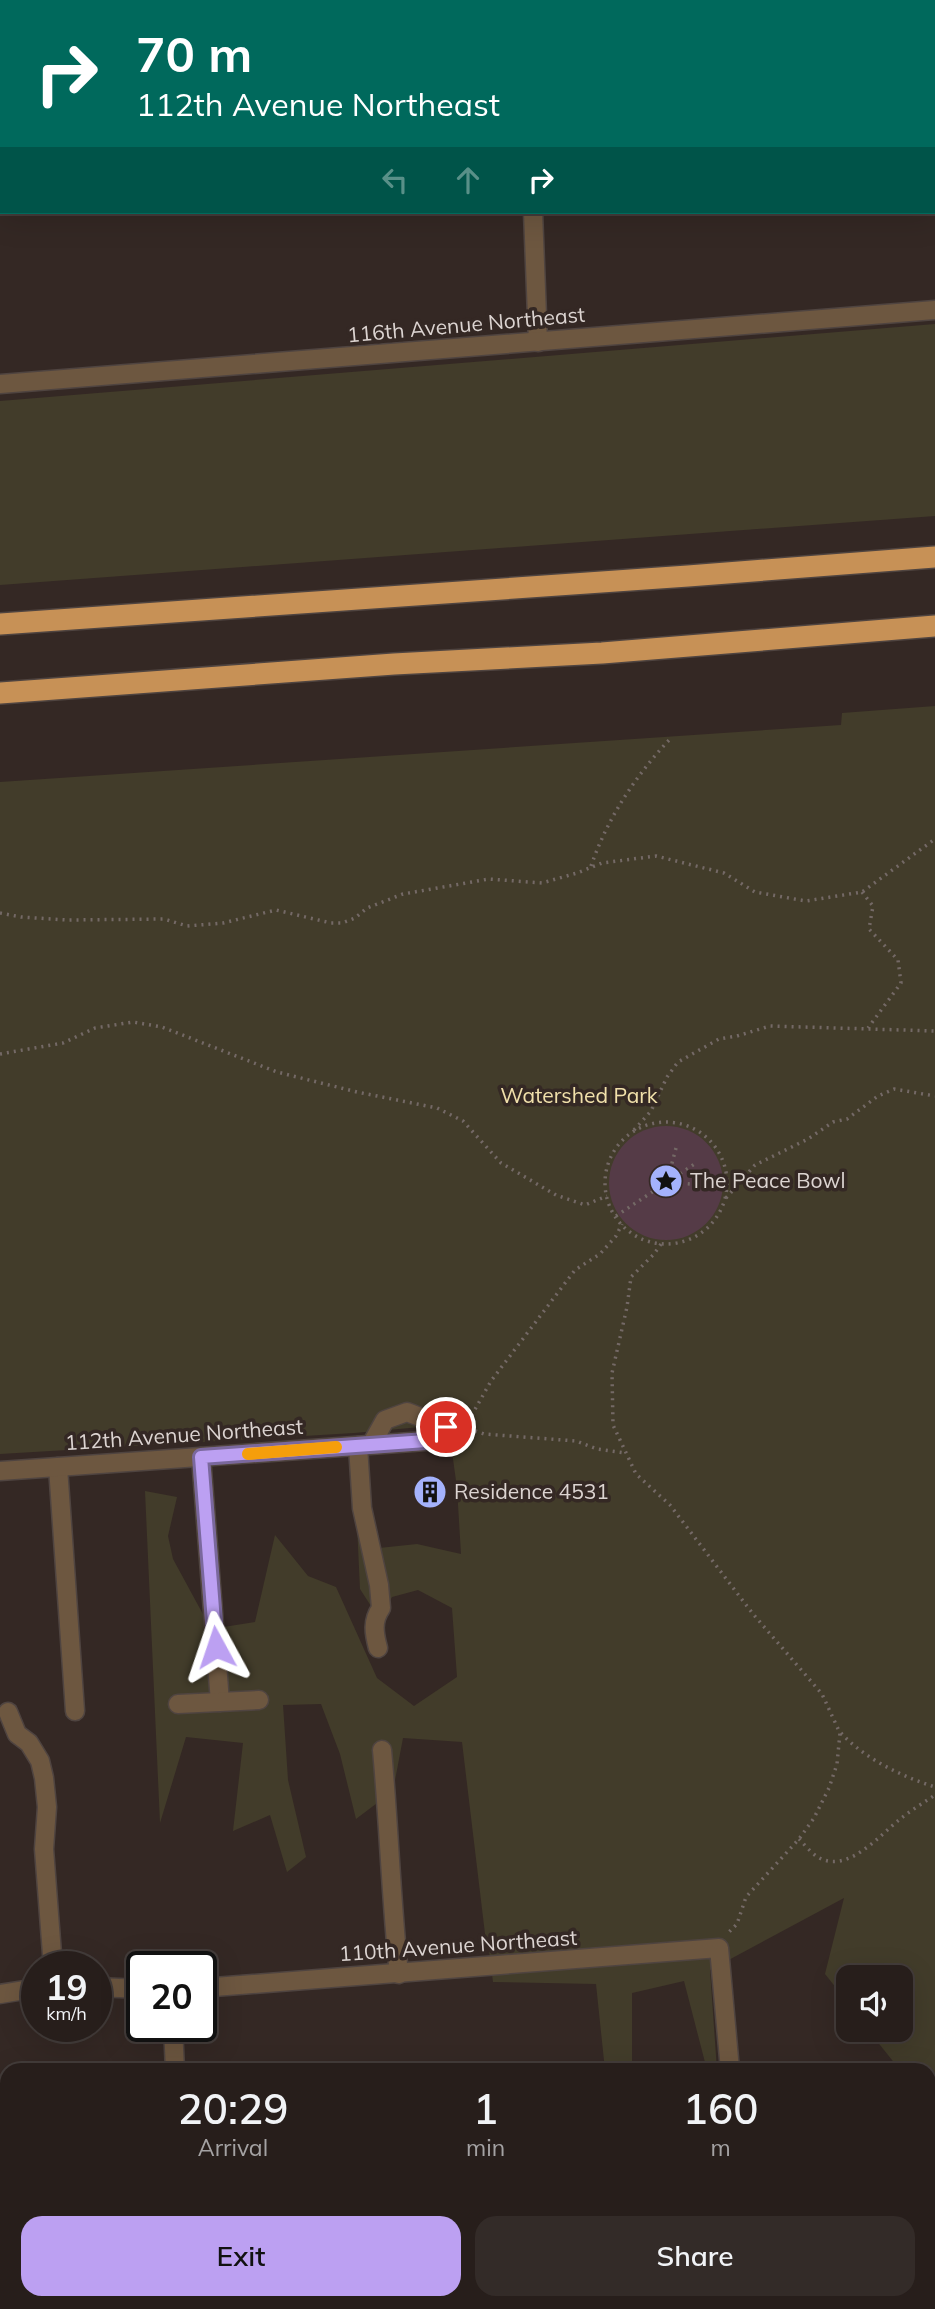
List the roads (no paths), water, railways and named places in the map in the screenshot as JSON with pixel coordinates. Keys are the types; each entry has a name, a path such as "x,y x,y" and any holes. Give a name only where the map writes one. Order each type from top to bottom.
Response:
{"highway":[{"path":"0,624 935,557"},
{"path":"0,692 394,664 602,653 935,626"}],"street":[{"path":"533,214 538,342"},
{"name":"116th Avenue Northeast","path":"0,384 935,310"},
{"name":"112th Avenue Northeast","path":"0,1471 58,1466 364,1446 426,1441 440,1437 453,1426 407,1412 385,1420 364,1446"},
{"path":"364,1446 362,1508 379,1585 381,1608 375,1616 374,1625 378,1648"},
{"path":"201,1457 220,1702"},
{"path":"58,1466 75,1711"},
{"path":"178,1704 259,1700"},
{"path":"8,1712 17,1734 29,1744 40,1761 47,1807 44,1849 52,1951"},
{"path":"382,1750 391,1841 391,1901 400,1974"},
{"name":"110th Avenue Northeast","path":"217,1987 719,1948 729,2063"},
{"path":"0,1994 21,1991"},
{"path":"174,2042 176,2063"}],"place":[{"name":"The Peace Bowl","path":"666,1181"},
{"name":"Residence 4531","path":"430,1492"}],"park label":[{"name":"Watershed Park","path":"579,1096"}]}
